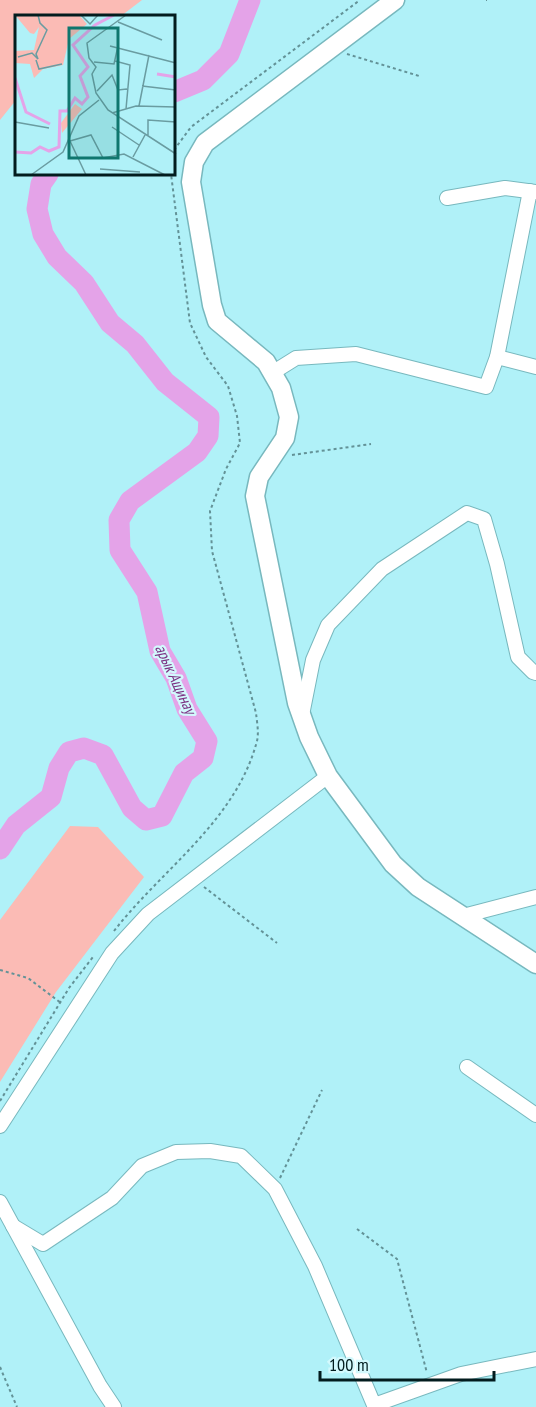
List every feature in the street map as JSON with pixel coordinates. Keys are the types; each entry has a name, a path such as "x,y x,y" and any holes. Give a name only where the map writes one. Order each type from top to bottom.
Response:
{"main road":[{"path":"395,0 205,143 194,162 191,182 212,305 217,321 266,362 281,388 289,417 285,438 259,477 255,496 297,703 328,776 393,864 418,887 536,964"}],"street":[{"path":"272,373 296,358 356,354 486,387 497,357 533,191 505,188 447,198"},
{"path":"497,357 536,367"},
{"path":"302,716 313,660 328,625 382,569 467,513 484,519 497,564 518,657 532,672 536,673"},
{"path":"0,1126 74,1011 120,945 148,914 328,776"},
{"path":"463,916 536,897"},
{"path":"467,1067 536,1115"},
{"path":"13,1226 43,1244 112,1198 142,1166 176,1152 210,1151 241,1156 275,1189 315,1266 374,1405 405,1401 430,1385 461,1374 536,1359"},
{"path":"0,1202 100,1386 114,1407"}],"path":[{"path":"176,147 191,127 360,0"},
{"path":"330,49 418,76"},
{"path":"110,936 222,813 244,773 258,739 256,713 212,551 210,511 226,469 240,443 237,416 228,386 206,357 190,323 171,176"},
{"path":"271,458 371,444"},
{"path":"193,879 277,942"},
{"path":"0,1101 60,1002 96,953"},
{"path":"0,970 28,978 74,1011"},
{"path":"275,1189 322,1090"},
{"path":"357,1229 397,1259 430,1385"},
{"path":"0,1367 16,1407"}],"shaded area":[{"path":"0,0 142,0 122,15 15,15 15,101 0,120"},
{"path":"70,826 98,827 144,877 56,992 0,1082 0,920"}],"waterway":[{"name":"арык Ащинау","path":"176,91 203,80 229,54 250,0"},
{"name":"арык Ащинау","path":"0,849 16,825 51,797 59,768 69,752 84,748 103,755 132,808 146,820 162,816 184,773 203,758 207,741 187,709 176,678 160,651 147,592 120,550 119,520 130,501 197,452 208,436 209,417 165,382 135,344 110,323 84,283 57,257 43,234 37,209 41,184 47,176"}]}
